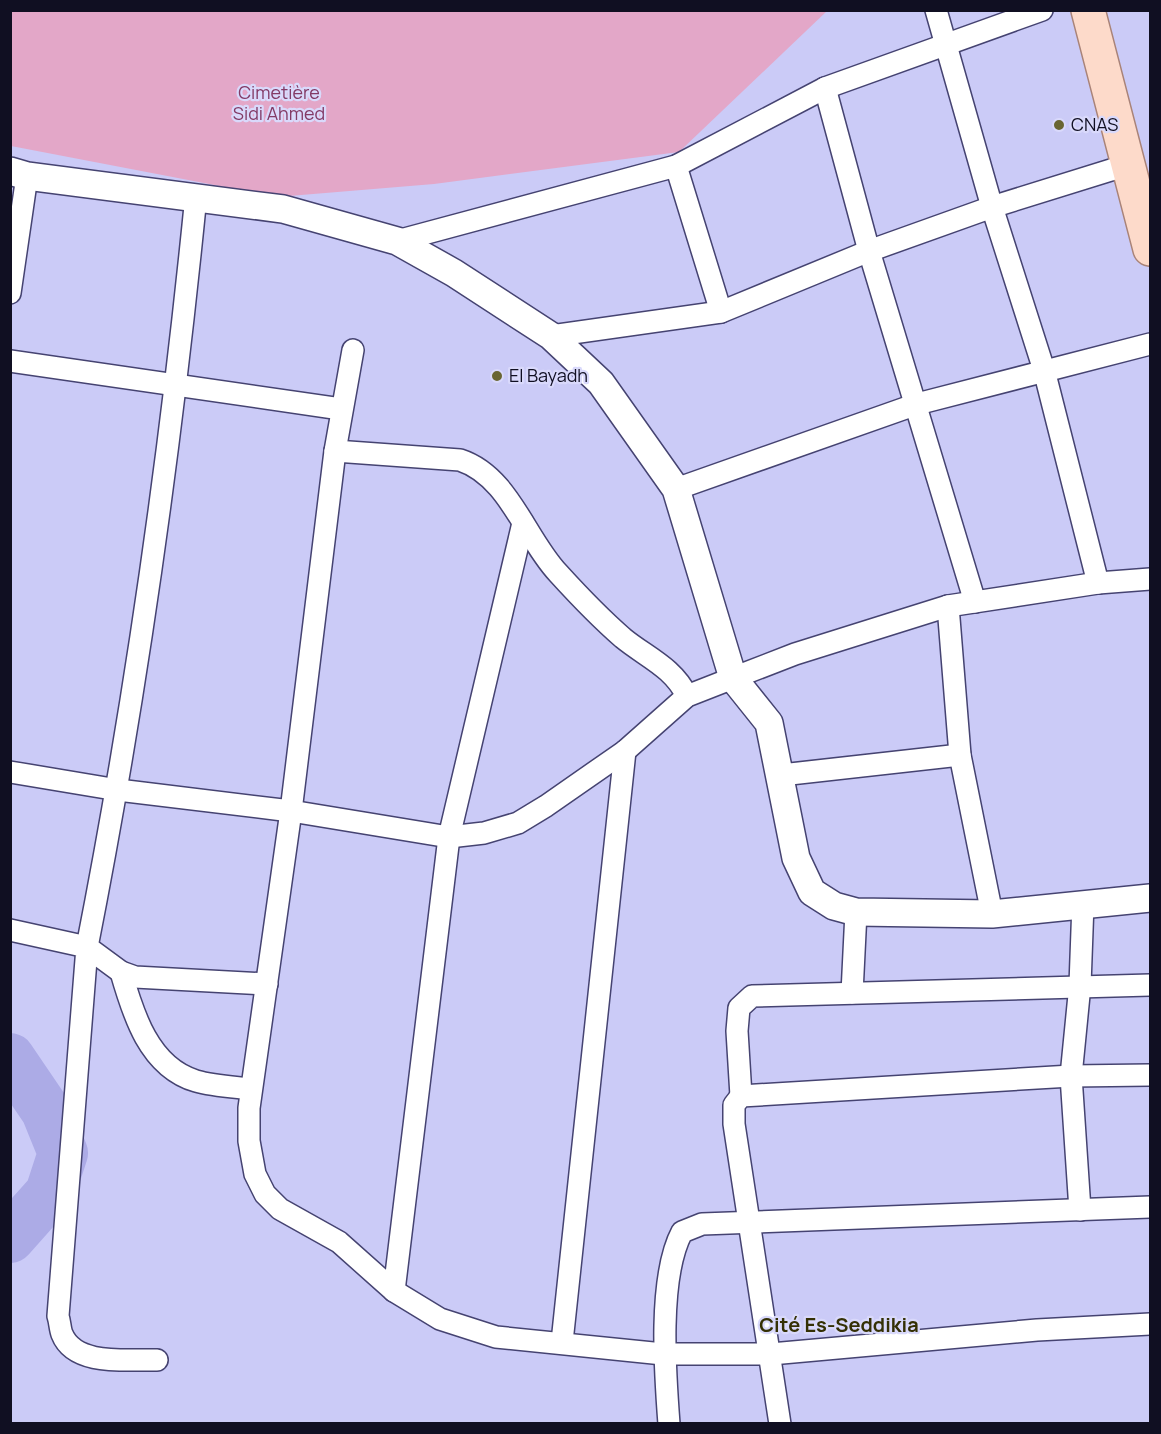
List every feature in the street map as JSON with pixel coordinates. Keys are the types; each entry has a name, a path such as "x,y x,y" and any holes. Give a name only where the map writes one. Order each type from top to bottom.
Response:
{"main road":[{"path":"1088,10 1150,249"}],"street":[{"path":"936,10 992,207 1044,370 1098,583"},
{"path":"397,241 676,166 825,88 1042,10"},
{"path":"825,88 869,251 975,602"},
{"path":"551,336 721,312 869,251 992,207 1127,165"},
{"path":"676,166 721,312"},
{"path":"10,293 19,174 283,209 397,241 454,273 551,336 601,382 676,489 733,678 769,723 796,858 812,892 834,906 856,912 992,914 1150,898"},
{"path":"157,1360 89,1357 71,1348 62,1335 58,1316 87,947 118,790 177,385 196,196"},
{"path":"676,489 917,404 1150,344"},
{"path":"353,350 335,451 291,811 251,1089 249,1142 255,1174 265,1194 280,1209 339,1242 394,1291 440,1319 496,1337 663,1354 771,1354 1037,1330 1150,1324"},
{"path":"10,361 341,409"},
{"path":"335,451 460,460 477,465 488,475 555,571 624,639 670,672 681,683 687,696"},
{"path":"394,1291 449,837 523,523"},
{"path":"10,772 118,790 291,811 449,837 484,833 518,824 625,751 687,696 795,654 948,606 1098,583 1150,579"},
{"path":"948,606 960,755 992,914"},
{"path":"562,1342 625,751"},
{"path":"781,774 960,755"},
{"path":"1080,1210 1071,1076 1080,985 1083,903"},
{"path":"852,993 856,912"},
{"path":"10,930 87,947 121,972 135,977 267,984"},
{"path":"121,972 141,1030 164,1062 196,1081 251,1089"},
{"path":"780,1424 734,1124 734,1105 741,1095 736,1031 739,1008 752,996 1048,988 1080,985 1150,985"},
{"path":"741,1095 1071,1076 1150,1075"},
{"path":"669,1424 663,1354 672,1250 682,1232 702,1224 1150,1207"}],"green space":[{"name":"Cimetière Sidi Ahmed","path":"10,11 827,11 679,152 434,184 277,197 11,146"}],"waterway":[{"path":"10,1058 46,1111 63,1153 50,1193 10,1238"}],"place":[{"name":"CNAS","path":"1059,125"},
{"name":"El Bayadh","path":"497,376"}],"district":[{"name":"Cité Es-Seddikia","path":"839,1325"}]}
